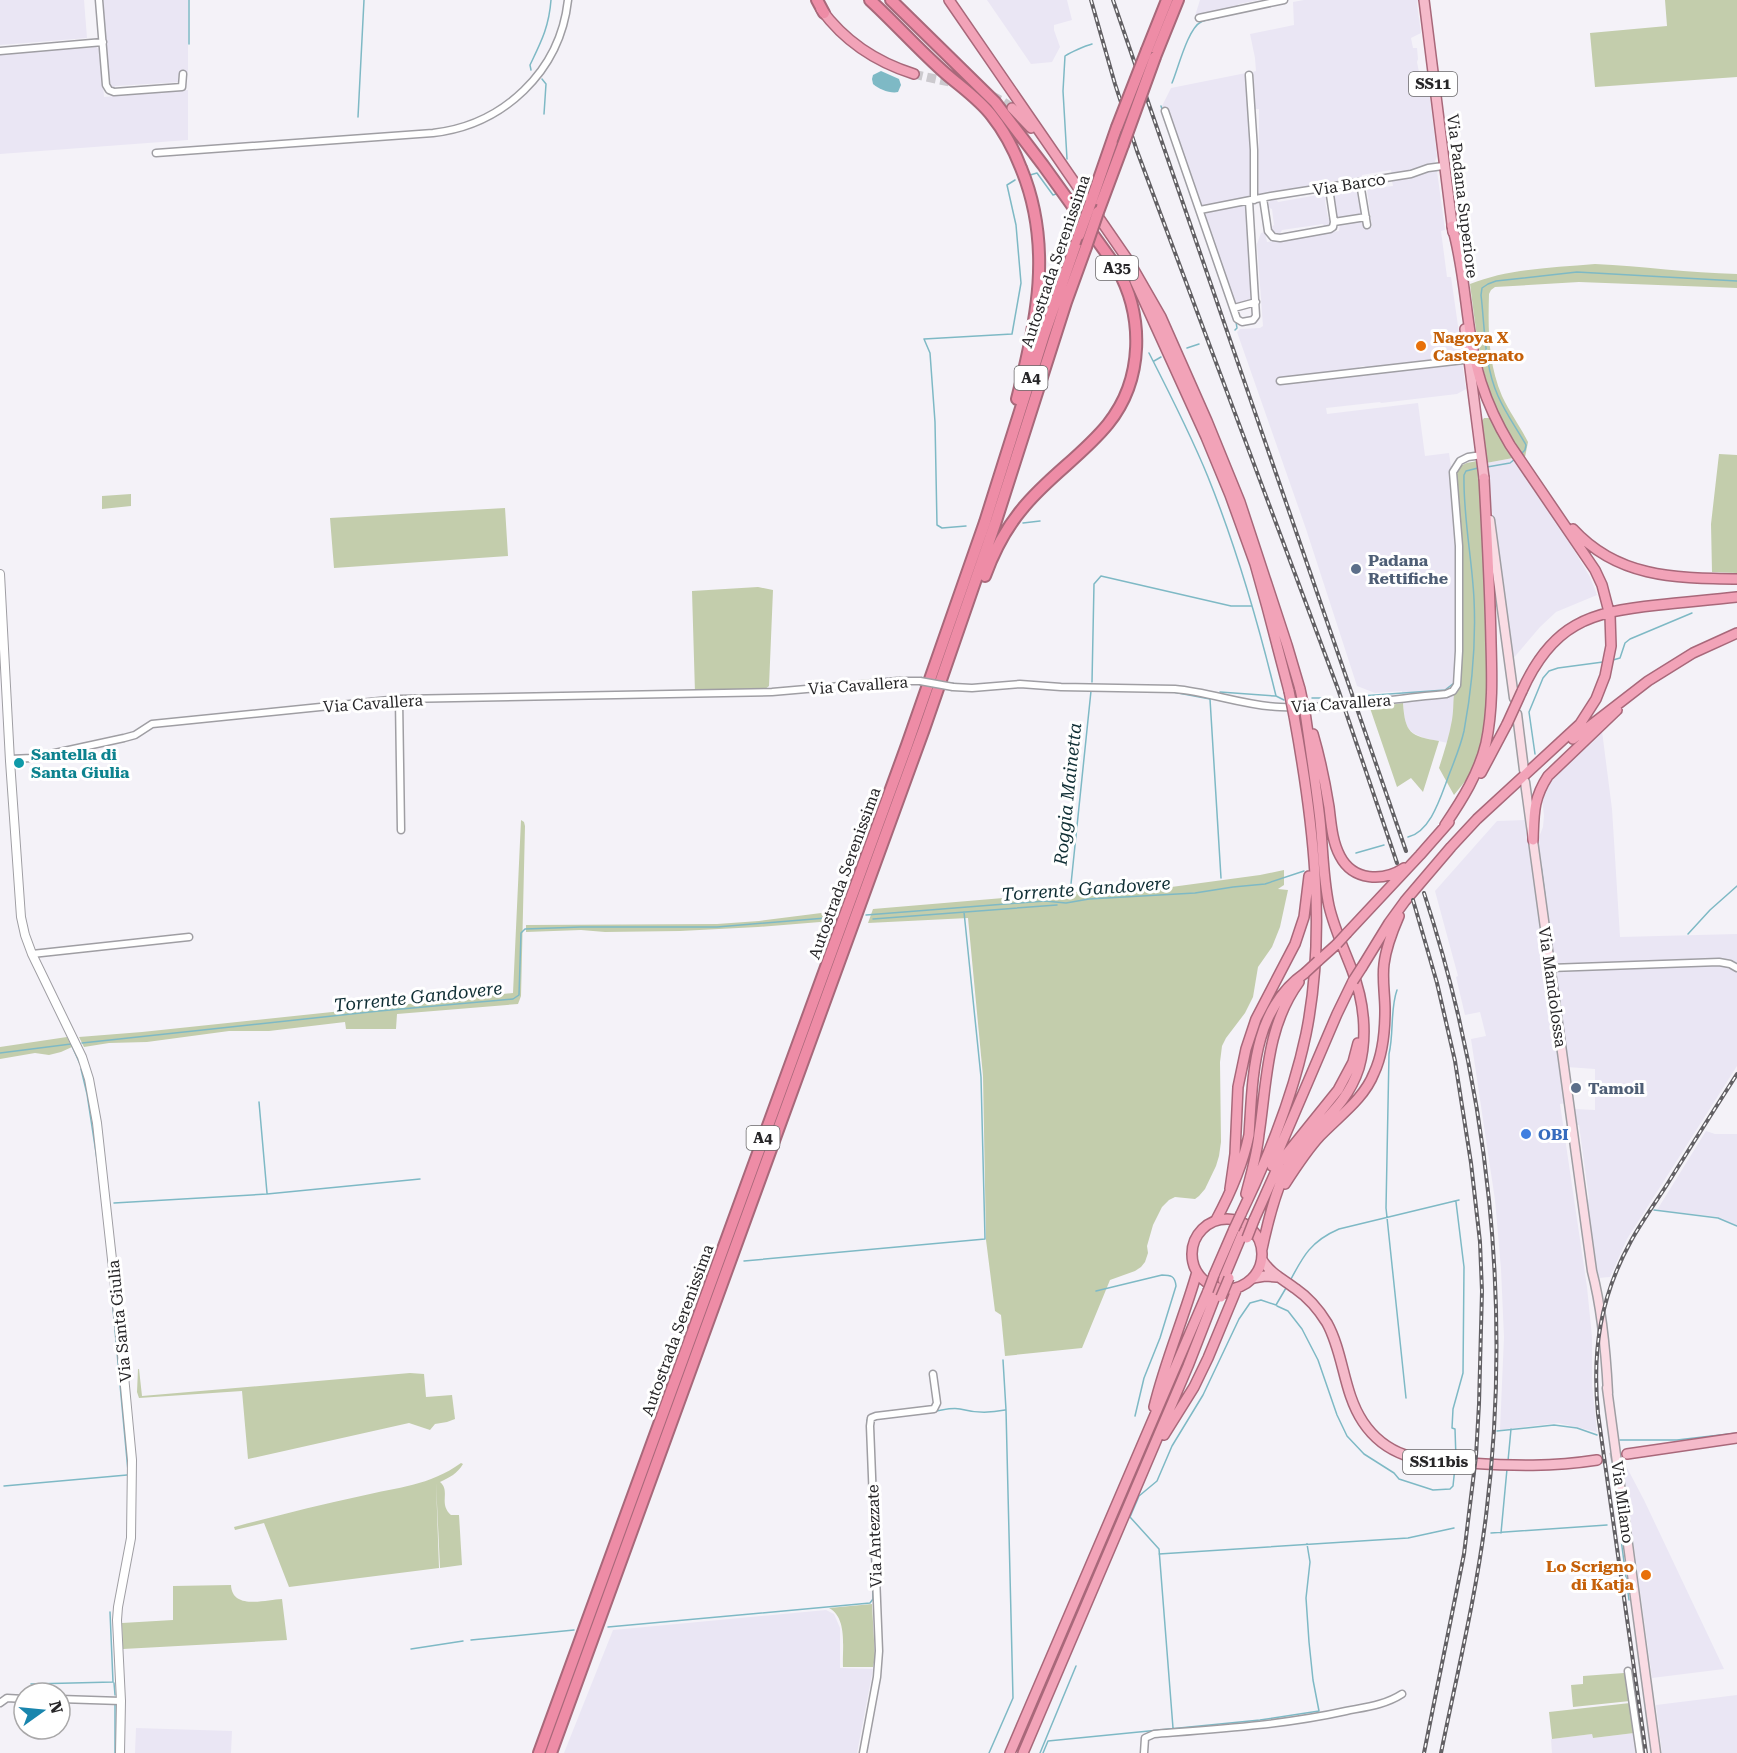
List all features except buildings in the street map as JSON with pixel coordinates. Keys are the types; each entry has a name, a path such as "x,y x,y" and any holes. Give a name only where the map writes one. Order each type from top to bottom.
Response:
{"highway":[{"path":"816,0 843,35 861,49 886,64 914,74"},
{"path":"870,0 993,116 1018,160 1034,204 1040,250 1040,277 1034,327 1029,355 985,522"},
{"name":"A35","path":"891,0 995,102 1044,165 1117,268 1131,299 1136,330 1136,359 1132,374 1124,398 1109,423 1028,501 996,548 947,683 924,729"},
{"path":"949,0 1130,263 1153,301 1207,421 1240,502 1300,689 1320,814 1329,907 1363,1007 1362,1053 1357,1074 1343,1101 1293,1156 1266,1229 1260,1266 1252,1278 1237,1288 1218,1288 1206,1282 1197,1272 1192,1255 1196,1237 1201,1230 1216,1220 1242,1221 1255,1233 1262,1249"},
{"name":"Autostrada Serenissima","path":"551,1753 924,729 995,524 1066,302 1123,145 1167,0"},
{"name":"Autostrada Serenissima","path":"539,1753 907,745 985,522 1044,335 1117,127 1178,0"},
{"path":"1012,108 1035,133 1127,267 1139,289 1230,495 1264,596 1289,691 1310,823 1316,957 1306,1034 1290,1095 1248,1217"},
{"path":"1010,1753 1114,1507 1215,1294 1353,981 1405,901 1451,847 1477,819 1580,724 1596,699 1608,663 1611,646 1609,611 1602,585 1589,560 1520,461 1500,428 1480,380 1470,330 1459,250 1452,226"},
{"path":"1520,461 1532,473 1560,513 1580,536 1614,560 1635,569 1661,575 1737,579"},
{"path":"1445,825 1463,797 1480,763 1486,744 1490,713 1491,606 1484,478"},
{"path":"1216,1220 1246,1148 1256,1055 1265,1025 1276,1003 1287,988 1337,944 1455,814 1474,786 1506,724 1518,694 1549,647 1573,626 1604,613 1737,597"},
{"path":"1508,790 1624,699 1668,668 1693,653 1737,633"},
{"path":"1533,840 1537,797 1548,776 1618,709 1668,668"},
{"path":"1305,712 1319,754 1334,837 1342,860 1363,876 1380,878 1396,873 1420,855"},
{"path":"1230,1189 1235,1155 1241,1070 1251,1032 1289,957 1304,917 1309,880 1310,823"},
{"path":"1275,1202 1306,1153 1349,1107 1374,1075 1383,1036 1384,966 1387,943 1405,901"},
{"path":"1248,1217 1271,1042 1285,1005 1305,974"},
{"path":"1248,1217 1284,1156 1329,1102 1353,1062 1360,1031 1359,991"},
{"path":"1147,1436 1160,1382 1197,1272"},
{"path":"1130,1501 1170,1424 1194,1387 1237,1288"},
{"path":"1023,1753 1188,1366 1215,1294"}],"main road":[{"name":"Via Padana Superiore","path":"1424,0 1443,166 1484,478 1518,694"},
{"path":"1517,714 1524,770"},
{"name":"Via Mandolossa","path":"1525,782 1581,1192"},
{"name":"Via Milano","path":"1581,1192 1604,1346 1608,1393 1656,1753"},
{"name":"SS11bis","path":"1262,1260 1268,1270 1297,1289 1321,1314 1332,1334 1357,1412 1370,1431 1397,1452 1430,1461 1526,1466 1560,1465 1597,1460"},
{"path":"1252,1278 1277,1277"},
{"path":"1627,1454 1737,1438"}],"street":[{"path":"99,0 107,87 112,92 183,87 183,74"},
{"path":"156,153 433,133 471,124 507,105 536,78 556,44 563,26 568,0"},
{"path":"1199,18 1284,0"},
{"path":"0,51 103,42"},
{"path":"1165,111 1239,321 1253,320 1256,316 1252,200 1254,150 1249,75"},
{"name":"Via Barco","path":"1200,210 1412,174 1428,168 1443,166"},
{"path":"1360,183 1367,225"},
{"path":"1263,198 1268,231 1275,237 1330,229 1335,222 1329,188"},
{"path":"1335,222 1366,217"},
{"path":"1234,308 1256,302"},
{"path":"1280,381 1469,358"},
{"name":"Via Cavallera","path":"10,759 32,758 124,738 135,735 152,724 399,699 772,692 898,681 920,681 972,688 1020,684 1190,690 1279,707 1356,705 1446,694 1453,691 1458,678 1459,546 1452,477 1454,464 1464,458 1482,455"},
{"name":"Via Santa Giulia","path":"0,574 21,917 32,954 82,1057 89,1079 97,1123 118,1312 132,1460 131,1538 117,1620 120,1753"},
{"path":"399,699 401,830"},
{"path":"32,954 189,937"},
{"path":"1550,968 1719,962 1737,968"},
{"name":"Via Antezzate","path":"863,1753 877,1677 879,1651 871,1418 934,1409 937,1403 933,1374"},
{"path":"1628,1671 1640,1753"},
{"path":"1144,1753 1145,1738 1154,1734 1255,1725 1331,1714 1389,1702 1402,1694"},
{"path":"72,1699 120,1701"}],"shaded area":[{"path":"0,0 84,0 87,38 0,45"},
{"path":"103,0 188,0 188,72 180,72 180,82 115,86 115,89 112,87"},
{"path":"987,0 1067,0 1072,20 1054,25 1060,47 1052,62 1031,64"},
{"path":"1200,0 1259,0 1195,16"},
{"path":"1304,0 1418,0 1421,33 1411,38 1413,48 1417,48 1421,82 1428,81 1437,156 1434,164 1412,171 1392,174 1391,170 1362,175 1362,179 1259,195 1259,109 1253,109 1252,98 1255,97 1253,72 1256,71 1250,34 1294,25 1293,2"},
{"path":"96,47 100,50 104,97 188,90 188,140 0,154 0,54"},
{"path":"1246,73 1251,193 1248,197 1202,206 1162,112 1162,106 1171,88"},
{"path":"1437,171 1445,230 1441,231 1447,277 1451,277 1462,354 1455,355 1452,359 1368,369 1364,366 1359,369 1282,379 1277,377 1278,384 1462,363 1466,389 1457,394 1326,408 1327,414 1418,403 1425,456 1449,453 1457,544 1455,619 1461,594 1461,673 1456,680 1453,718 1448,743 1424,738 1408,728 1405,723 1402,691 1375,693 1357,686 1306,529 1237,332 1240,329 1263,326 1257,244 1261,233 1265,232 1267,242 1339,231 1340,224 1363,220 1364,228 1372,227 1367,189 1393,186 1392,181"},
{"path":"1358,190 1362,214 1337,218 1333,194"},
{"path":"1321,191 1328,196 1325,201 1328,218 1332,219 1330,225 1282,230 1280,234 1272,233 1270,228 1274,225 1272,209 1267,207 1270,201 1275,198 1278,202 1318,195"},
{"path":"1241,205 1246,206 1253,298 1237,304 1233,302 1204,216 1207,213"},
{"path":"1513,458 1552,513 1590,577 1597,595 1556,612 1511,661 1486,463"},
{"path":"1602,731 1612,809 1620,937 1737,934 1737,965 1553,966 1537,842 1543,827 1544,787 1584,744"},
{"path":"1527,820 1566,1103 1560,1104 1587,1287 1597,1432 1558,1423 1500,1430 1504,1337 1501,1269 1495,1200 1471,1039 1486,1036 1480,1012 1465,1015 1456,977 1458,976 1435,891 1497,821"},
{"path":"1728,966 1737,971 1737,1066 1627,1239 1610,1277 1598,1278 1579,1125 1577,1125 1574,1109 1595,1110 1595,1069 1567,1067 1554,969"},
{"path":"1706,1131 1715,1134 1737,1134 1737,1226 1718,1217 1657,1210"},
{"path":"1624,1462 1644,1500 1724,1669 1652,1678"},
{"path":"826,1610 834,1614 840,1628 840,1668 873,1669 857,1753 564,1753 613,1630"},
{"path":"1737,1695 1737,1753 1662,1753 1656,1705"},
{"path":"136,1728 232,1731 231,1753 135,1753"},
{"path":"1634,1733 1636,1753 1552,1753 1551,1739 1592,1734 1593,1738"}],"green space":[{"path":"1665,0 1737,0 1737,77 1595,87 1590,33 1667,26"},
{"path":"1595,264 1737,274 1737,288 1579,282 1495,287 1491,290 1489,294 1489,333 1491,358 1502,396 1528,442 1525,457 1511,438 1491,396 1480,352 1470,284 1516,272"},
{"path":"1484,418 1490,418 1513,458 1486,463 1481,422"},
{"path":"1719,454 1737,455 1737,573 1712,572 1711,524"},
{"path":"1478,461 1486,562 1488,706 1485,731 1475,769 1454,795 1439,768 1451,726 1456,684 1461,673 1462,547 1455,480 1459,467"},
{"path":"131,494 131,506 102,509 102,496"},
{"path":"505,508 508,556 334,568 330,518"},
{"path":"758,587 773,590 769,686 764,690 695,693 692,591"},
{"path":"1403,703 1405,721 1411,731 1415,735 1439,741 1423,792 1411,778 1397,787 1370,708"},
{"path":"521,820 525,826 521,996 518,1004 397,1014 396,1029 346,1029 345,1022 269,1031 229,1031 147,1042 109,1043 84,1047 79,1037 513,993"},
{"path":"1284,870 1284,885 1278,889 1288,890 1280,927 1272,947 1258,967 1253,997 1222,1046 1220,1062 1221,1142 1216,1166 1205,1189 1195,1199 1175,1197 1162,1207 1153,1225 1145,1262 1135,1271 1110,1280 1082,1348 1005,1356 1001,1315 995,1311 986,1240 983,1076 968,918 868,923 873,909 1075,892 1164,888"},
{"path":"837,911 834,922 827,923 680,931 526,932 526,925 717,924"},
{"path":"67,1037 72,1047 61,1052 49,1055 35,1053 0,1059 0,1047"},
{"path":"138,1369 142,1396 410,1373 424,1374 426,1397 452,1395 455,1419 435,1424 430,1430 409,1423 248,1459 242,1391 139,1398"},
{"path":"463,1464 456,1473 440,1482 445,1489 447,1511 451,1515 459,1515 462,1565 440,1568 436,1482 439,1568 289,1587 264,1523 235,1530 234,1527 413,1485 437,1477"},
{"path":"231,1585 233,1593 243,1601 259,1602 282,1599 287,1640 123,1649 122,1623 173,1620 173,1586"},
{"path":"872,1604 875,1658 873,1667 843,1667 842,1626 835,1613 829,1608"},
{"path":"1624,1673 1630,1701 1573,1707 1571,1685 1583,1684 1583,1676"},
{"path":"1630,1703 1634,1733 1593,1738 1592,1734 1552,1739 1549,1712"}],"water":[{"path":"881,71 899,79 901,85 898,92 885,91 873,84 873,75"}],"waterway":[{"path":"189,0 189,44"},
{"path":"358,117 364,0"},
{"path":"531,70 530,65 546,26 551,0"},
{"path":"1172,83 1188,40 1196,26 1203,21 1220,17"},
{"path":"1067,159 1063,91 1065,56 1092,44"},
{"path":"542,79 546,84 544,114"},
{"path":"1161,106 1192,199"},
{"path":"1030,175 1037,173 1053,195 1056,194"},
{"path":"966,526 942,528 937,525 935,422 930,353 924,339 1012,334 1021,283 1016,225 1007,185 1015,180"},
{"name":"Torrente Gandovere","path":"1521,454 1526,445 1501,403 1490,372 1484,333 1482,288 1496,281 1577,272 1737,281"},
{"path":"1235,330 1236,322"},
{"path":"1187,348 1199,344"},
{"path":"1149,353 1208,477 1246,586 1276,696 1284,700"},
{"path":"1154,361 1161,357"},
{"name":"Torrente Gandovere","path":"1487,467 1510,463 1515,459"},
{"name":"Torrente Gandovere","path":"1408,837 1422,829 1432,815 1464,731 1473,665 1474,632 1473,584 1464,475 1466,471 1478,468"},
{"path":"1023,523 1040,521"},
{"path":"1092,682 1094,584 1101,576 1231,606 1252,606"},
{"path":"1613,660 1620,658 1625,643 1630,639 1692,613"},
{"path":"1535,754 1529,712 1543,678 1549,671 1558,668 1603,662"},
{"path":"1361,696 1445,690 1454,683"},
{"name":"Roggia Mainetta","path":"1064,897 1070,890 1071,884 1091,691"},
{"path":"1160,692 1173,692 1210,699 1221,878"},
{"path":"1220,692 1275,696"},
{"path":"1312,698 1330,698"},
{"name":"Torrente Gandovere","path":"1356,853 1384,845"},
{"path":"1541,866 1545,896"},
{"name":"Torrente Gandovere","path":"866,915 1045,901 1066,903 1089,899 1195,893 1265,884 1304,871"},
{"path":"1688,934 1737,886"},
{"name":"Roggia Mainetta","path":"873,919 1057,905"},
{"path":"744,1261 985,1239 981,1077 964,912"},
{"name":"Torrente Gandovere","path":"82,1043 513,999 519,995 521,933 525,929 717,927 838,917"},
{"path":"1397,990 1389,1054 1386,1208 1406,1398"},
{"name":"Torrente Gandovere","path":"0,1053 71,1044 80,1064"},
{"path":"81,1069 98,1166"},
{"path":"259,1102 267,1193"},
{"path":"114,1203 267,1194 420,1179"},
{"path":"1290,1281 1309,1250 1321,1239 1339,1229 1459,1200"},
{"path":"1456,1202 1464,1267 1463,1373 1453,1409 1452,1428 1455,1429 1456,1459"},
{"path":"1654,1210 1718,1218 1737,1226"},
{"path":"1096,1291 1162,1275 1168,1275 1175,1280 1176,1286 1160,1338 1144,1378 1135,1416"},
{"path":"111,1287 128,1471"},
{"path":"1173,1728 1159,1549 1130,1517 1139,1496 1157,1481 1172,1446 1203,1395 1239,1319 1250,1303 1261,1300 1276,1305 1286,1288"},
{"path":"1277,1306 1288,1311 1302,1329 1318,1360 1337,1415 1347,1436 1364,1454 1394,1473 1399,1479 1433,1490 1450,1489 1453,1486 1455,1467"},
{"path":"989,1753 1013,1698 1003,1360"},
{"path":"935,1411 954,1408 982,1412 1005,1410"},
{"path":"608,1627 870,1603 873,1599 867,1420"},
{"path":"1497,1431 1554,1425 1577,1428 1597,1435"},
{"path":"1508,1461 1511,1429"},
{"path":"1620,1440 1677,1440 1737,1433"},
{"path":"1501,1533 1507,1469"},
{"path":"4,1486 127,1475"},
{"path":"1619,1524 1629,1600"},
{"path":"1491,1533 1607,1525"},
{"path":"1159,1554 1408,1538 1454,1528"},
{"path":"1043,1753 1048,1741 1260,1720 1319,1711 1309,1642 1306,1598 1310,1562 1307,1544"},
{"path":"72,1683 113,1682 110,1612"},
{"path":"471,1640 574,1630"},
{"path":"411,1649 463,1641"},
{"path":"1040,1753 1076,1666"},
{"path":"114,1683 115,1695"},
{"path":"115,1704 115,1753"}],"tunnel":[{"path":"914,74 978,90 1012,108"},
{"path":"1597,1460 1627,1454"}],"railway":[{"path":"1091,0 1137,151 1338,689 1397,863"},
{"path":"1113,0 1406,851"},
{"path":"1424,893 1465,1045 1479,1123 1489,1201 1495,1280 1496,1359 1493,1438 1486,1516 1472,1605 1441,1753"},
{"path":"1413,900 1437,983 1455,1061 1471,1163 1480,1242 1482,1291 1476,1456 1464,1554 1424,1753"},
{"path":"1646,1753 1598,1414 1596,1391 1598,1346 1605,1304 1620,1262 1640,1226 1737,1074"}],"place":[{"name":"Nagoya X Castegnato","path":"1421,346"},
{"name":"Padana Rettifiche","path":"1356,569"},
{"name":"Santella di Santa Giulia","path":"19,763"},
{"name":"Tamoil","path":"1576,1088"},
{"name":"OBI","path":"1526,1134"},
{"name":"Lo Scrigno di Katja","path":"1646,1575"}]}
